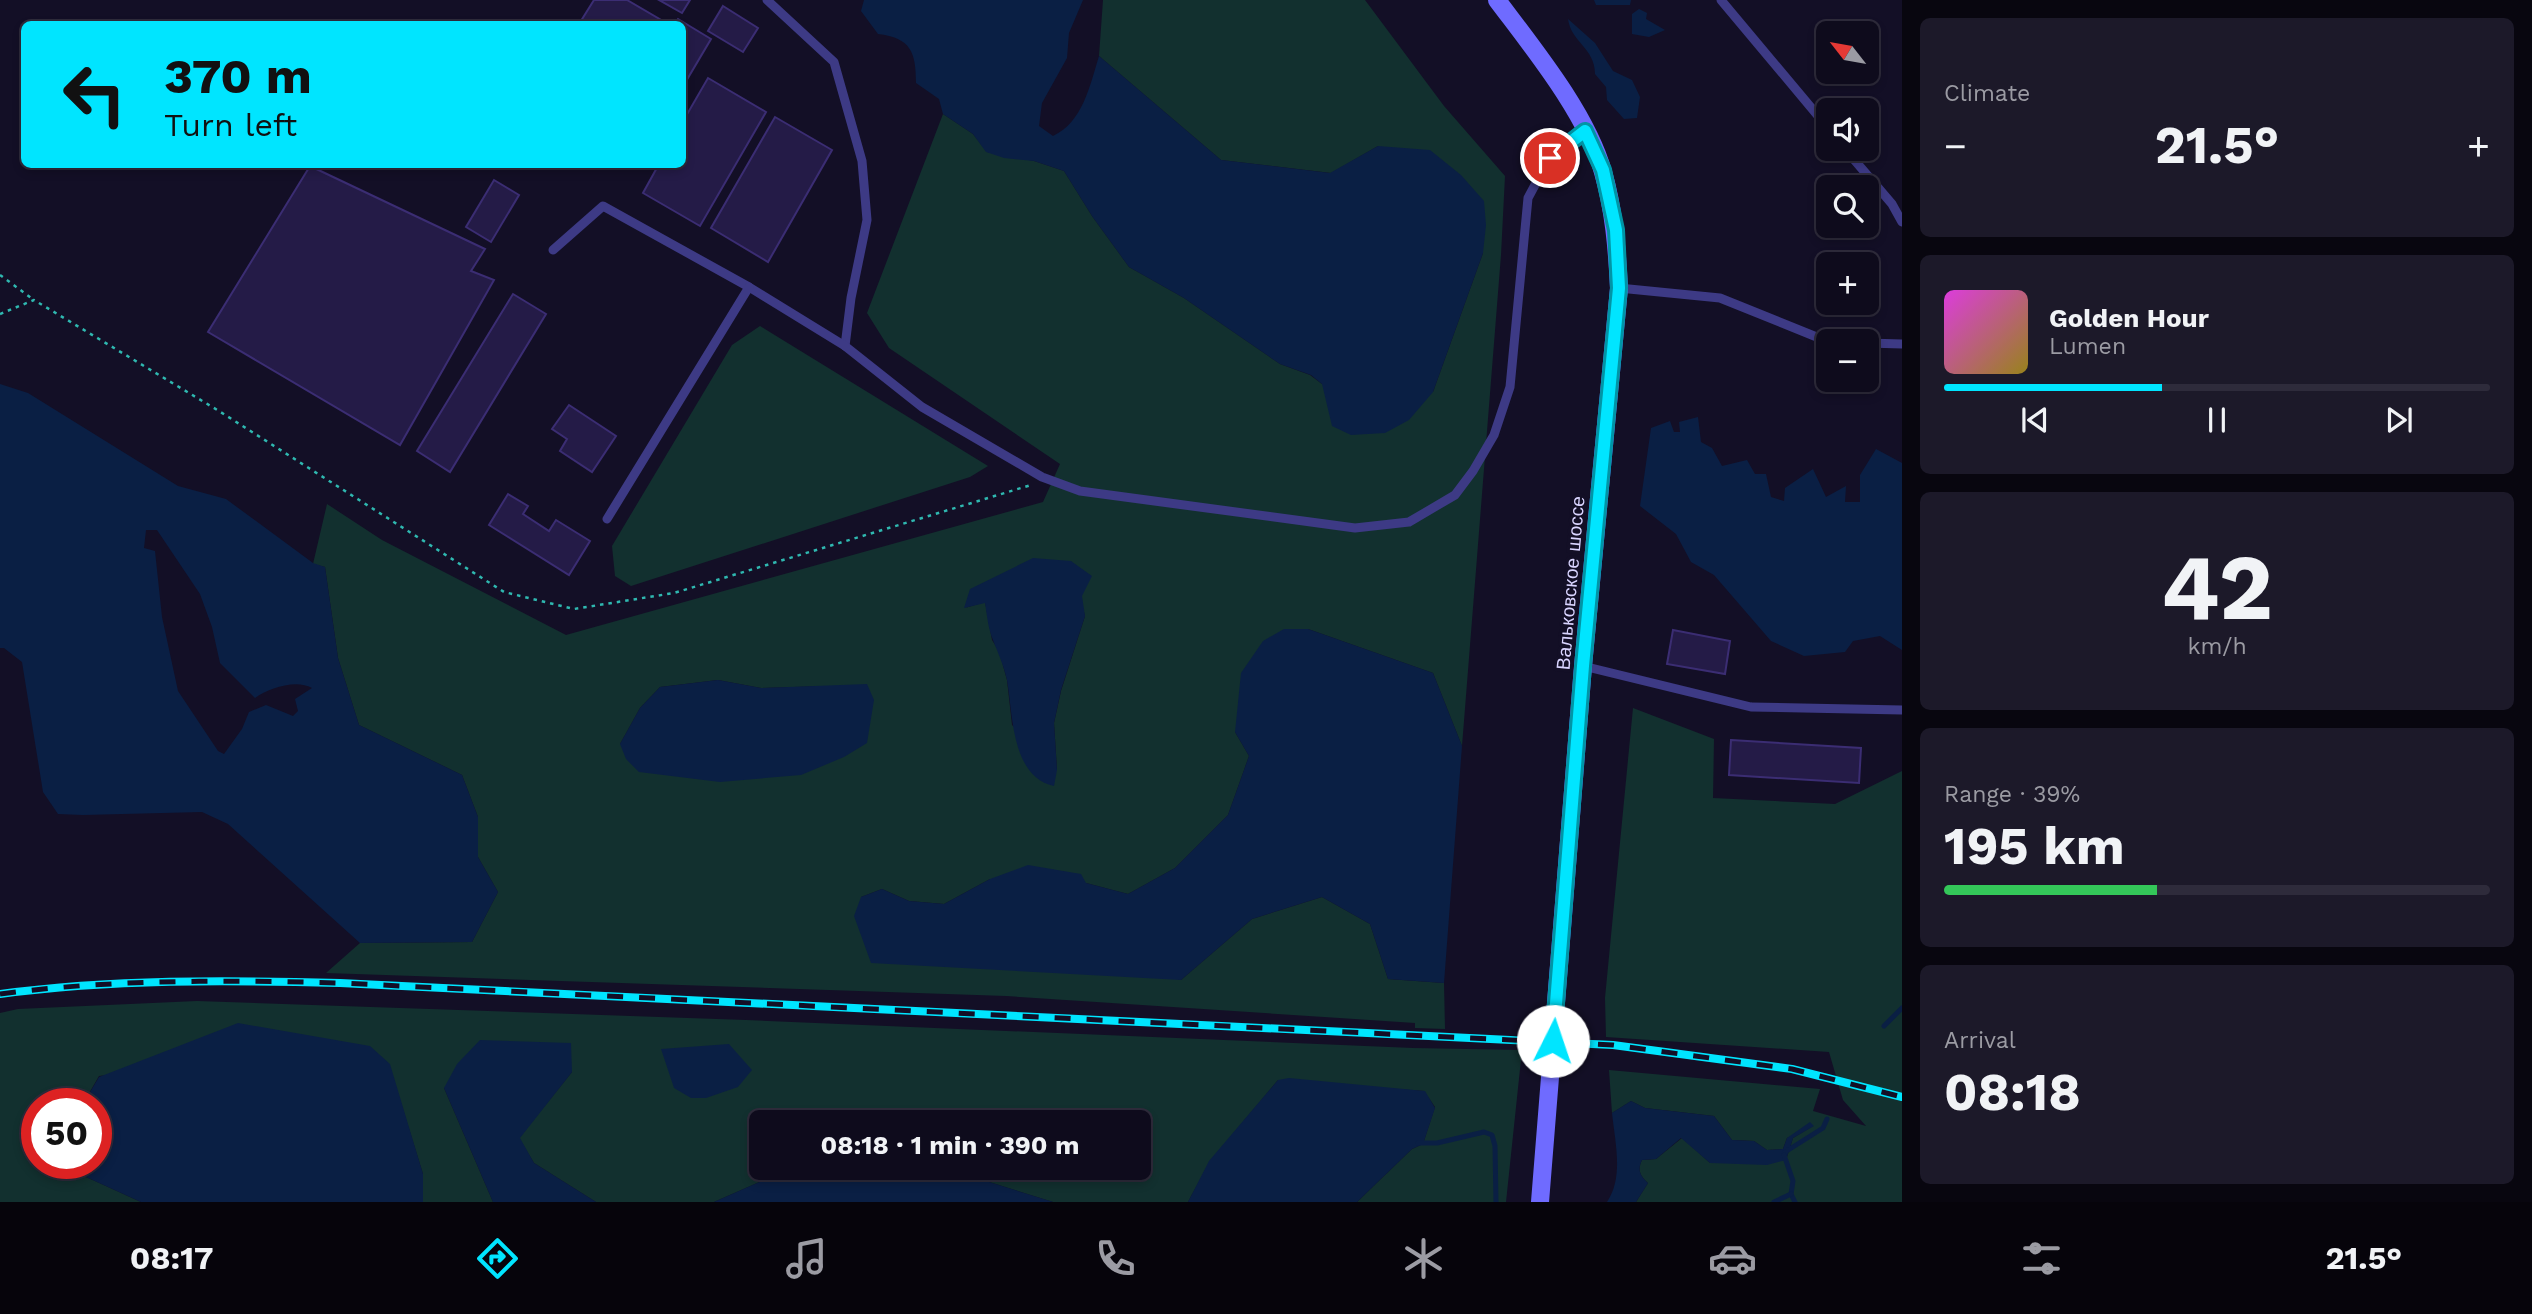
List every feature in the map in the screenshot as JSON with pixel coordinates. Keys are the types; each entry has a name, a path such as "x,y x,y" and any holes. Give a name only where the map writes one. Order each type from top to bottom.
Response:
{"main road":[{"name":"Вальковское шоссе","path":"1497,0 1579,118 1603,170 1616,230 1619,288 1583,666 1540,1202"}],"lane":[{"path":"767,0 834,62 862,161 867,220 851,298 845,346"},
{"path":"1721,0 1816,113"},
{"path":"554,250 603,206 749,287 845,346 922,407 1042,477 1080,491 1355,528 1409,522 1454,495 1473,471 1494,435 1510,387 1528,198 1550,158 1585,131"},
{"path":"1855,161 1892,204 1902,222"},
{"path":"607,519 749,287"},
{"path":"1619,288 1720,298 1816,337"},
{"path":"1879,343 1902,344"},
{"path":"1583,666 1751,707 1902,710"}],"path":[{"path":"0,275 34,300 219,411 503,592 575,609 674,593 1027,488 1042,477"},
{"path":"0,314 34,300"}],"green space":[{"path":"1103,0 1365,0 1444,106 1505,176 1462,746 1433,673 1308,629 1235,732 1249,756 1228,815 1175,868 1128,894 1086,883 990,879 944,904 909,901 882,889 861,897 1181,980 1252,919 1322,897 1370,924 1388,979 1444,983 1445,1029 1415,1028 1415,1023 1006,996 326,973 360,943 472,942 498,892 478,857 478,817 462,775 359,725 338,658 325,567 313,564 327,504 382,540 566,635 1043,502 1060,464 889,348 867,313 943,114 973,134 987,152 1034,161 1064,171 1129,267 1184,298 1280,364 1310,375 1322,384 1433,392 1483,253 1378,146 1331,173 1221,160 1099,56","holes":["1071,561 1085,616 1061,691 1054,723 1057,770 1012,725 1007,680 999,651 992,640 985,602 965,608","718,680 761,688 827,686 620,744 640,708 660,687"]},
{"path":"760,326 988,466 970,477 631,586 615,576 612,546 732,345"},
{"path":"1633,708 1714,739 1713,798 1835,804 1902,771 1902,1202 1636,1202 1648,1183 1640,1173 1642,1160 1656,1159 1682,1138 1710,1163 1786,1160 1793,1138 1813,1126 1787,1138 1783,1149 1767,1150 1754,1141 1732,1140 1714,1116 1645,1108 1631,1101 1612,1113 1609,1070 1820,1089 1813,1111 1866,1126 1843,1100 1829,1052 1606,1037 1605,998"},
{"path":"197,1001 1522,1050 1506,1202 1357,1202 1412,1149 1423,1144 1435,1107 1424,1091 1278,1080 1210,1161 1188,1202 1053,1202 983,1180 1151,1180 1151,1110 749,1110 749,1180 764,1180 714,1202 596,1202 534,1163 519,1138 572,1072 444,1088 493,1202 423,1202 423,1174 389,1064 369,1046 99,1076 92,1088 21,1088 21,1179 91,1179 141,1202 0,1202 0,1013 18,1009"}],"water":[{"path":"864,0 1083,0 1069,33 1067,58 1042,103 1039,126 1053,136 1072,122 1084,102 1099,56 1221,160 1330,173 1378,146 1430,150 1461,175 1484,201 1486,225 1483,253 1433,392 1409,420 1385,433 1351,435 1332,426 1322,384 1311,375 1280,364 1184,298 1129,267 1064,171 1034,161 1004,158 986,152 973,134 943,114 939,99 916,83 915,63 909,48 898,39 878,34 861,11"},
{"path":"1594,0 1631,0 1630,5 1596,5"},
{"path":"1639,9 1647,13 1646,19 1665,30 1649,37 1632,34 1632,14"},
{"path":"1568,19 1595,43 1613,71 1632,80 1640,97 1637,118 1624,119 1607,100 1606,87 1595,74 1591,58 1573,34"},
{"path":"0,384 28,393 178,486 226,499 313,563 325,567 338,658 359,725 462,775 478,817 478,857 498,892 472,942 360,943 228,824 202,812 58,814 43,792 22,662 4,648 0,648","holes":["146,530 157,530 200,594 212,627 220,663 255,698 283,686 298,684 312,688 295,699 298,711 293,716 266,705 249,712 242,729 224,754 218,751 178,691 162,617 155,551 144,548"]},
{"path":"1698,417 1701,442 1712,448 1722,466 1747,460 1755,474 1766,474 1771,497 1784,501 1785,488 1813,469 1826,497 1846,486 1845,502 1860,502 1860,475 1876,449 1902,463 1902,650 1880,636 1853,641 1845,652 1804,656 1771,641 1714,575 1691,562 1676,534 1640,506 1651,428 1670,421 1674,432 1680,432 1679,422"},
{"path":"1033,558 1071,561 1092,576 1082,596 1085,616 1061,690 1054,723 1057,770 1054,786 1040,780 1029,770 1022,757 1013,726 1007,680 990,631 985,603 964,608 970,589"},
{"path":"1284,629 1308,629 1433,673 1462,746 1444,983 1388,979 1370,924 1322,897 1252,919 1181,980 871,963 854,916 861,897 882,889 909,901 944,904 990,879 1028,865 1081,874 1086,883 1128,894 1175,868 1228,815 1249,756 1235,732 1241,673 1263,641"},
{"path":"718,680 761,688 867,684 874,700 867,743 844,757 801,775 720,782 639,772 626,759 620,744 640,708 660,687"},
{"path":"238,1023 370,1046 390,1064 423,1174 423,1202 141,1202 91,1179 112,1179 112,1088 92,1088 99,1077"},
{"path":"480,1040 571,1043 572,1072 520,1138 534,1163 596,1202 493,1202 444,1088 457,1064"},
{"path":"729,1044 752,1070 738,1087 706,1098 691,1098 674,1088 661,1049"},
{"path":"1289,1078 1425,1091 1435,1108 1423,1144 1412,1149 1357,1202 1188,1202 1209,1161 1278,1080"},
{"path":"1631,1101 1645,1108 1714,1116 1732,1140 1754,1141 1767,1150 1783,1149 1787,1138 1810,1122 1814,1126 1793,1138 1786,1160 1767,1165 1710,1163 1681,1138 1656,1159 1642,1160 1640,1173 1648,1183 1636,1202 1607,1202 1617,1170 1612,1113"},
{"path":"764,1180 983,1180 1053,1202 714,1202"}],"building":[{"path":"594,0 627,0 663,21 581,21"},
{"path":"659,0 690,0 682,13"},
{"path":"723,6 758,28 743,52 708,31"},
{"path":"686,24 711,39 686,81"},
{"path":"708,78 766,112 700,226 643,193 657,168 686,168 686,116"},
{"path":"775,117 832,150 768,262 711,228"},
{"path":"309,168 314,168 485,249 471,271 494,280 400,445 208,332"},
{"path":"494,180 519,195 491,242 466,227"},
{"path":"513,294 546,314 450,472 417,451"},
{"path":"569,405 616,436 592,472 560,451 567,439 552,429"},
{"path":"508,494 528,506 523,514 549,531 556,520 590,541 569,575 489,525"},
{"path":"1673,630 1730,641 1725,674 1667,664"},
{"path":"1731,740 1861,748 1859,783 1729,775"}],"waterway":[{"path":"1884,1026 1902,1008"},
{"path":"1785,1152 1823,1128 1827,1119"},
{"path":"1418,1143 1437,1143 1484,1132 1492,1135 1495,1146 1496,1202"},
{"path":"1784,1155 1793,1181 1791,1194 1795,1202"},
{"path":"1774,1202 1791,1194"}],"railway":[{"path":"0,994 170,982 340,983 1613,1045 1792,1069 1902,1097"}],"route":[{"path":"1550,158 1585,131 1603,170 1616,230 1619,288 1583,666 1553,1041"}]}
